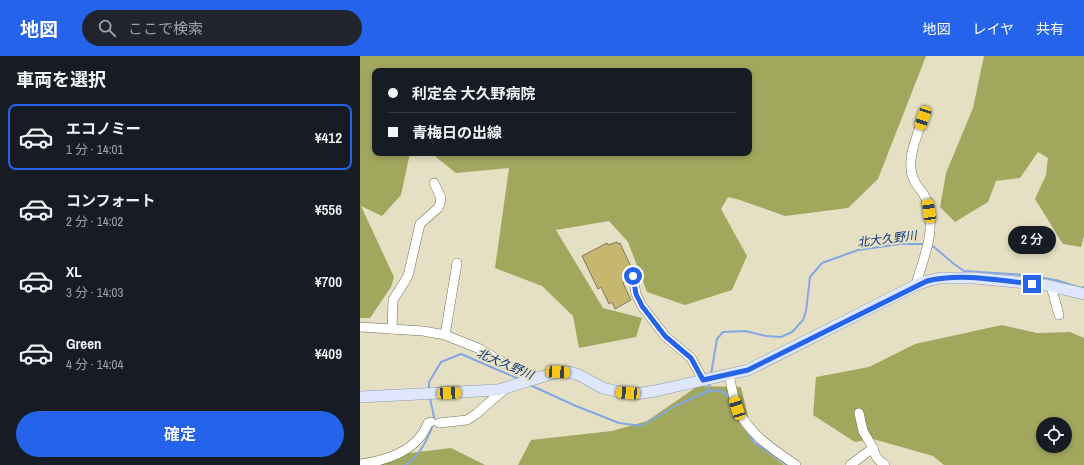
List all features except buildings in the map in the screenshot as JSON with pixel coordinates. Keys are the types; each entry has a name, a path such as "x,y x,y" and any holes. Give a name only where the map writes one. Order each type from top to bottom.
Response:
{"main road":[{"path":"360,397 478,392 506,388 558,372 569,372 579,375 603,388 619,392 636,394 655,391 748,370 916,285 940,278 955,277 1051,286 1084,294"}],"street":[{"path":"916,285 928,245 930,221 928,202 914,181 911,170 911,159 923,118"},
{"path":"392,329 393,300 408,276 420,224 438,208 440,204 441,198 434,183"},
{"path":"446,335 457,263"},
{"path":"633,276 636,294 642,306 665,336 691,358 709,378"},
{"path":"1051,286 1059,315"},
{"path":"360,327 423,331 446,335 480,349 511,367 529,381"},
{"path":"729,374 737,408 745,421 764,442 796,465"},
{"path":"360,464 375,462 409,449 425,431 428,423 467,420 506,388"},
{"path":"859,413 863,431 874,448 874,454 878,460 885,465"},
{"path":"850,465 874,448"}],"green space":[{"path":"360,56 926,56 878,179 848,208 785,216 728,197 721,209 747,256 732,290 685,305 647,292 628,242 609,221 556,230 603,308 642,318 636,337 579,348 573,316 542,286 495,268 509,168 456,173 435,156 752,156 752,68 372,68 372,156 409,156 401,195 382,216 361,206 394,277 391,287 370,318 360,318"},
{"path":"984,56 1084,56 1084,236 1081,247 1063,244 1035,199 1046,175 1048,158 1038,152 1020,178 996,181 988,202 955,222 940,207 946,173 973,108"},
{"path":"1002,325 1037,333 1070,332 1084,338 1084,465 944,465 933,456 873,439 855,442 813,415 816,377 869,367 915,344"},
{"path":"698,386 741,387 754,442 784,465 518,465 531,440 612,431 647,421"},
{"path":"451,448 485,465 360,465 360,459"}],"waterway":[{"name":"北大久野川","path":"711,374 717,339 723,332 745,331 766,336 781,337 792,332 803,320 806,311 810,277 822,263 858,250 900,244 925,244"},
{"name":"北大久野川","path":"930,246 934,247 964,271 1025,275 1056,280 1081,288 1084,287"},
{"name":"北大久野川","path":"429,389 429,382 441,362 461,354 519,379"},
{"name":"北大久野川","path":"530,385 576,406 619,423 641,426 677,405 706,392 710,384"},
{"path":"706,392 720,390 729,397 731,401"},
{"name":"北大久野川","path":"430,398 434,420"},
{"name":"北大久野川","path":"405,465 419,452 433,425"},
{"path":"746,430 754,442 787,465"}],"route":[{"path":"633,276 636,294 642,306 665,336 684,350 691,358 703,380 748,370 916,285 927,281 955,277 1032,284"}]}
